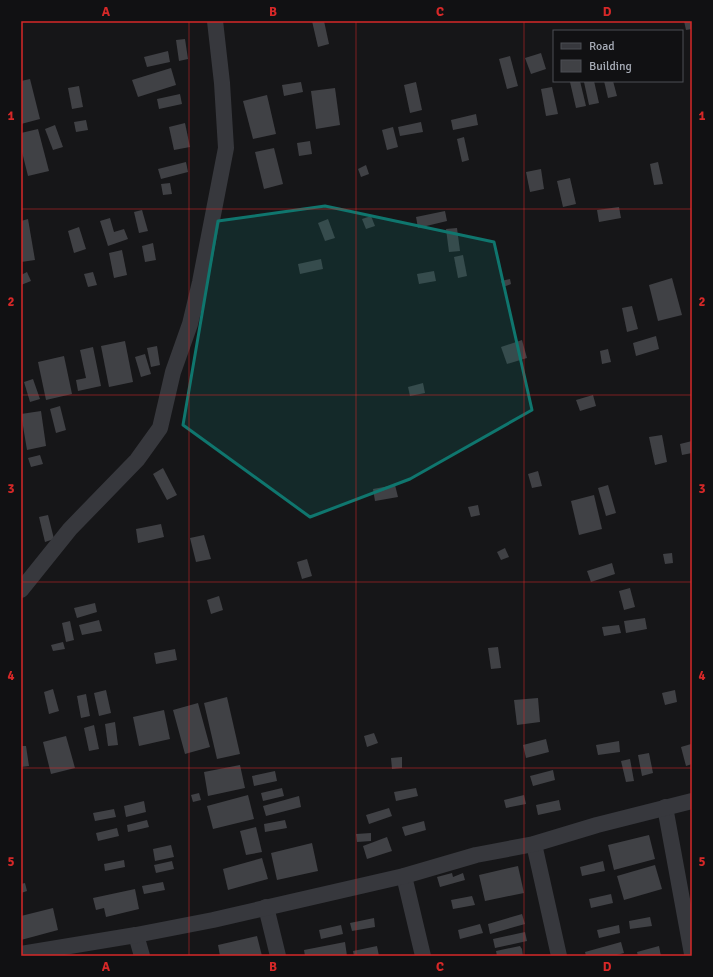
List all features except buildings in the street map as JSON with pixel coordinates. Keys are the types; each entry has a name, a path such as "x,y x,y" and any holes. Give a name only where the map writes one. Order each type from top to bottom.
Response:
{"street":[{"path":"21,590 70,529 137,460 160,428 173,372 192,317 226,148 222,83 215,21"},
{"path":"21,954 136,935 213,920 404,876 476,855 534,844 692,801"},
{"path":"666,807 692,954"},
{"path":"534,844 559,956"},
{"path":"404,876 423,956"},
{"path":"266,907 278,956"},
{"path":"136,935 142,956"}],"highlighted area":[{"path":"325,206 494,242 532,410 410,479 310,517 183,425 218,221"}]}
